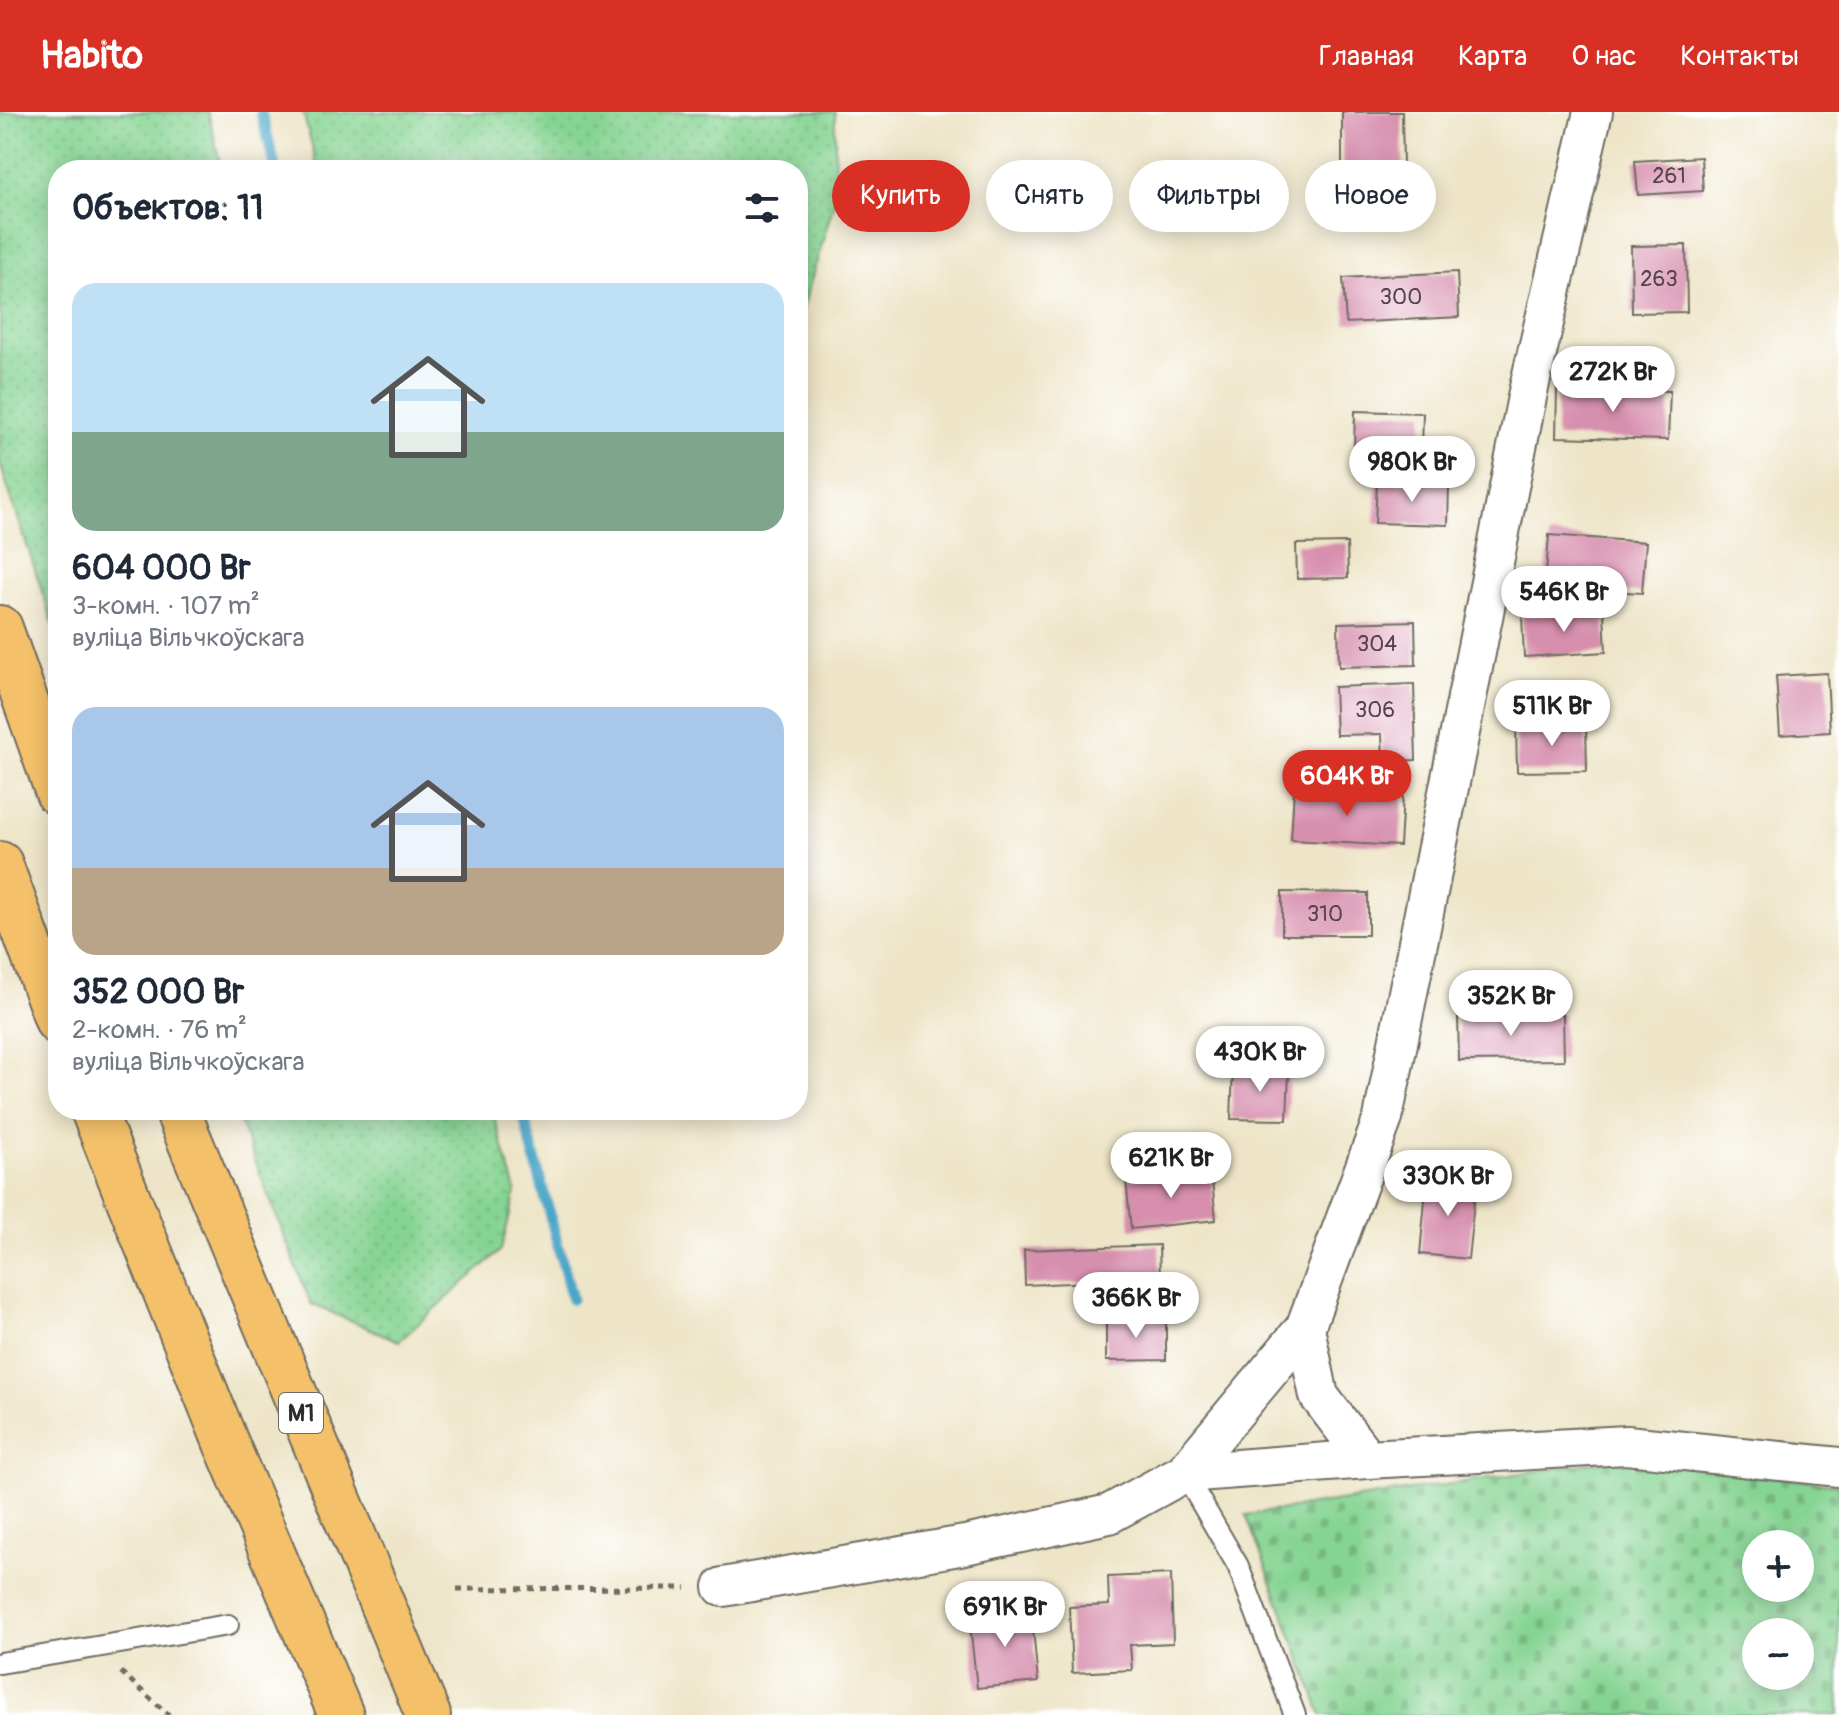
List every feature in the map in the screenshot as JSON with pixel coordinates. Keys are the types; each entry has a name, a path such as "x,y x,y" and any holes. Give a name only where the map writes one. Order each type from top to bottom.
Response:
{"highway":[{"path":"0,628 48,765"},
{"path":"0,864 48,995"},
{"path":"97,1120 226,1443 341,1715"},
{"name":"М1","path":"181,1120 428,1715"}],"street":[{"path":"723,1587 965,1545 1109,1514 1184,1473 1305,1328 1383,1118 1528,392 1593,112"},
{"path":"1305,1328 1319,1396 1367,1459"},
{"path":"1184,1473 1367,1459 1627,1445 1839,1467"}],"lane":[{"path":"1184,1473 1238,1566 1295,1715"},
{"path":"0,1663 228,1625"}],"path":[{"path":"457,1589 723,1587"},
{"path":"93,1648 169,1715"}],"green space":[{"path":"0,112 208,112 220,160 48,160 48,609 0,464"},
{"path":"303,112 835,112 832,209 808,291 808,160 315,160"},
{"path":"239,1120 495,1120 516,1191 501,1250 399,1341 311,1304"},
{"path":"1622,1458 1839,1485 1839,1715 1322,1715 1246,1515"}],"building":[{"path":"1342,112 1402,112 1403,160 1342,160"},
{"path":"1701,157 1703,191 1638,195 1635,161"},
{"path":"1686,245 1687,312 1632,313 1631,246"},
{"path":"1457,272 1459,317 1346,323 1343,278"},
{"path":"1557,388 1670,391 1668,440 1556,437"},
{"path":"1355,411 1423,413 1422,452 1354,450"},
{"path":"1377,482 1449,485 1448,525 1375,523"},
{"path":"1549,535 1646,542 1642,593 1545,587"},
{"path":"1347,543 1348,578 1297,579 1296,544"},
{"path":"1604,612 1606,652 1524,657 1522,616"},
{"path":"1415,621 1416,665 1339,667 1338,623"},
{"path":"1827,673 1830,732 1780,735 1776,676"},
{"path":"1414,684 1416,760 1383,761 1382,734 1336,735 1334,687"},
{"path":"1586,724 1587,771 1517,772 1516,726"},
{"path":"1294,789 1403,796 1400,846 1291,840"},
{"path":"1282,892 1368,893 1368,935 1282,935"},
{"path":"1563,1014 1564,1060 1459,1061 1458,1016"},
{"path":"1233,1068 1289,1070 1287,1120 1231,1119"},
{"path":"1211,1170 1216,1220 1131,1229 1126,1180"},
{"path":"1427,1178 1476,1183 1468,1259 1420,1254"},
{"path":"1159,1245 1160,1279 1025,1285 1024,1250"},
{"path":"1166,1320 1166,1360 1106,1361 1106,1321"},
{"path":"1171,1574 1173,1643 1130,1645 1132,1670 1072,1673 1069,1607 1109,1605 1108,1577"},
{"path":"1031,1607 1038,1682 977,1688 970,1625 984,1623 983,1612"}],"waterway":[{"path":"261,112 273,160"},
{"path":"525,1120 572,1299"}]}
